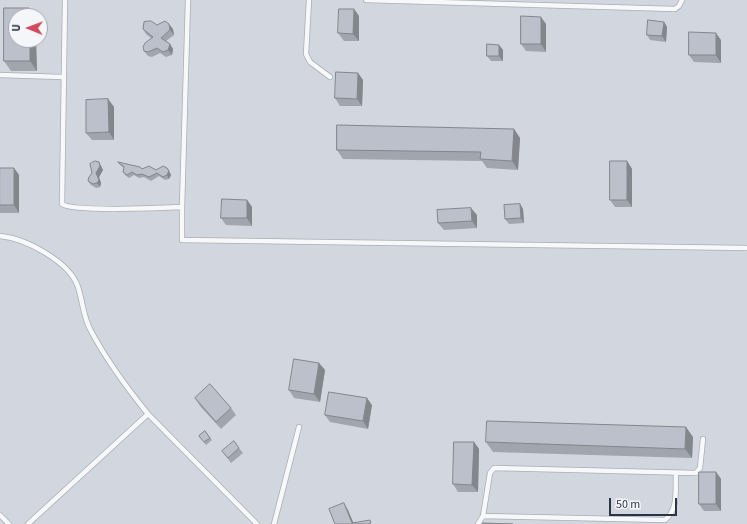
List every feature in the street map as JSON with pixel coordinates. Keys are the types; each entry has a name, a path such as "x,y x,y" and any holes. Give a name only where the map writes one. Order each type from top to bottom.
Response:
{"lane":[{"path":"66,0 63,77 62,204 69,207 83,208 182,207"},
{"path":"188,0 182,240 747,248"},
{"path":"309,0 306,54 310,62 330,77"},
{"path":"366,0 675,8 679,6 682,0"},
{"path":"0,74 63,77"},
{"path":"0,236 11,236 34,247 69,270 78,287 82,310 90,330 115,371 148,414 258,524"},
{"path":"28,524 148,414"},
{"path":"274,524 299,427"},
{"path":"478,524 483,516 490,473 494,468 696,473 700,468 702,439"},
{"path":"483,516 665,520 670,516 674,509 676,473"},
{"path":"0,515 9,524"}],"shaded area":[{"path":"0,0 747,0 747,524 0,524"}],"building":[{"path":"4,8 8,8 8,48 30,48 30,61 4,61"},
{"path":"339,9 354,9 353,34 338,33"},
{"path":"521,16 541,17 541,44 521,44"},
{"path":"648,20 664,22 662,36 647,35"},
{"path":"151,21 157,25 165,21 169,24 170,30 161,38 170,44 168,50 163,52 157,48 148,52 144,51 143,47 145,43 153,37 143,29 144,22"},
{"path":"689,32 716,33 716,55 689,55"},
{"path":"487,44 499,45 499,56 487,56"},
{"path":"336,72 358,73 357,99 335,98"},
{"path":"108,99 109,132 86,133 86,100"},
{"path":"337,125 514,129 512,161 480,159 481,152 337,150"},
{"path":"95,161 99,162 100,166 96,173 99,180 97,183 93,184 88,181 92,173 90,164"},
{"path":"610,161 627,161 627,200 610,200"},
{"path":"118,162 140,167 142,169 149,166 156,170 163,166 169,171 167,175 163,177 157,173 149,177 142,174 137,175 132,172 127,175 123,172 124,167"},
{"path":"0,168 14,168 14,205 0,205"},
{"path":"222,199 247,200 247,218 221,218"},
{"path":"520,204 521,218 505,219 504,205"},
{"path":"471,208 472,221 438,223 437,210"},
{"path":"294,359 319,363 314,394 289,390"},
{"path":"210,384 231,408 216,422 195,398"},
{"path":"329,392 367,398 363,421 325,415"},
{"path":"487,421 686,427 685,449 486,442"},
{"path":"205,431 210,438 204,442 199,436"},
{"path":"234,441 239,448 228,458 222,451"},
{"path":"454,442 474,442 472,485 453,484"},
{"path":"699,472 716,472 716,504 699,504"},
{"path":"344,503 352,523 370,520 371,523 335,524 329,509"},
{"path":"483,523 513,524 483,524"}]}
